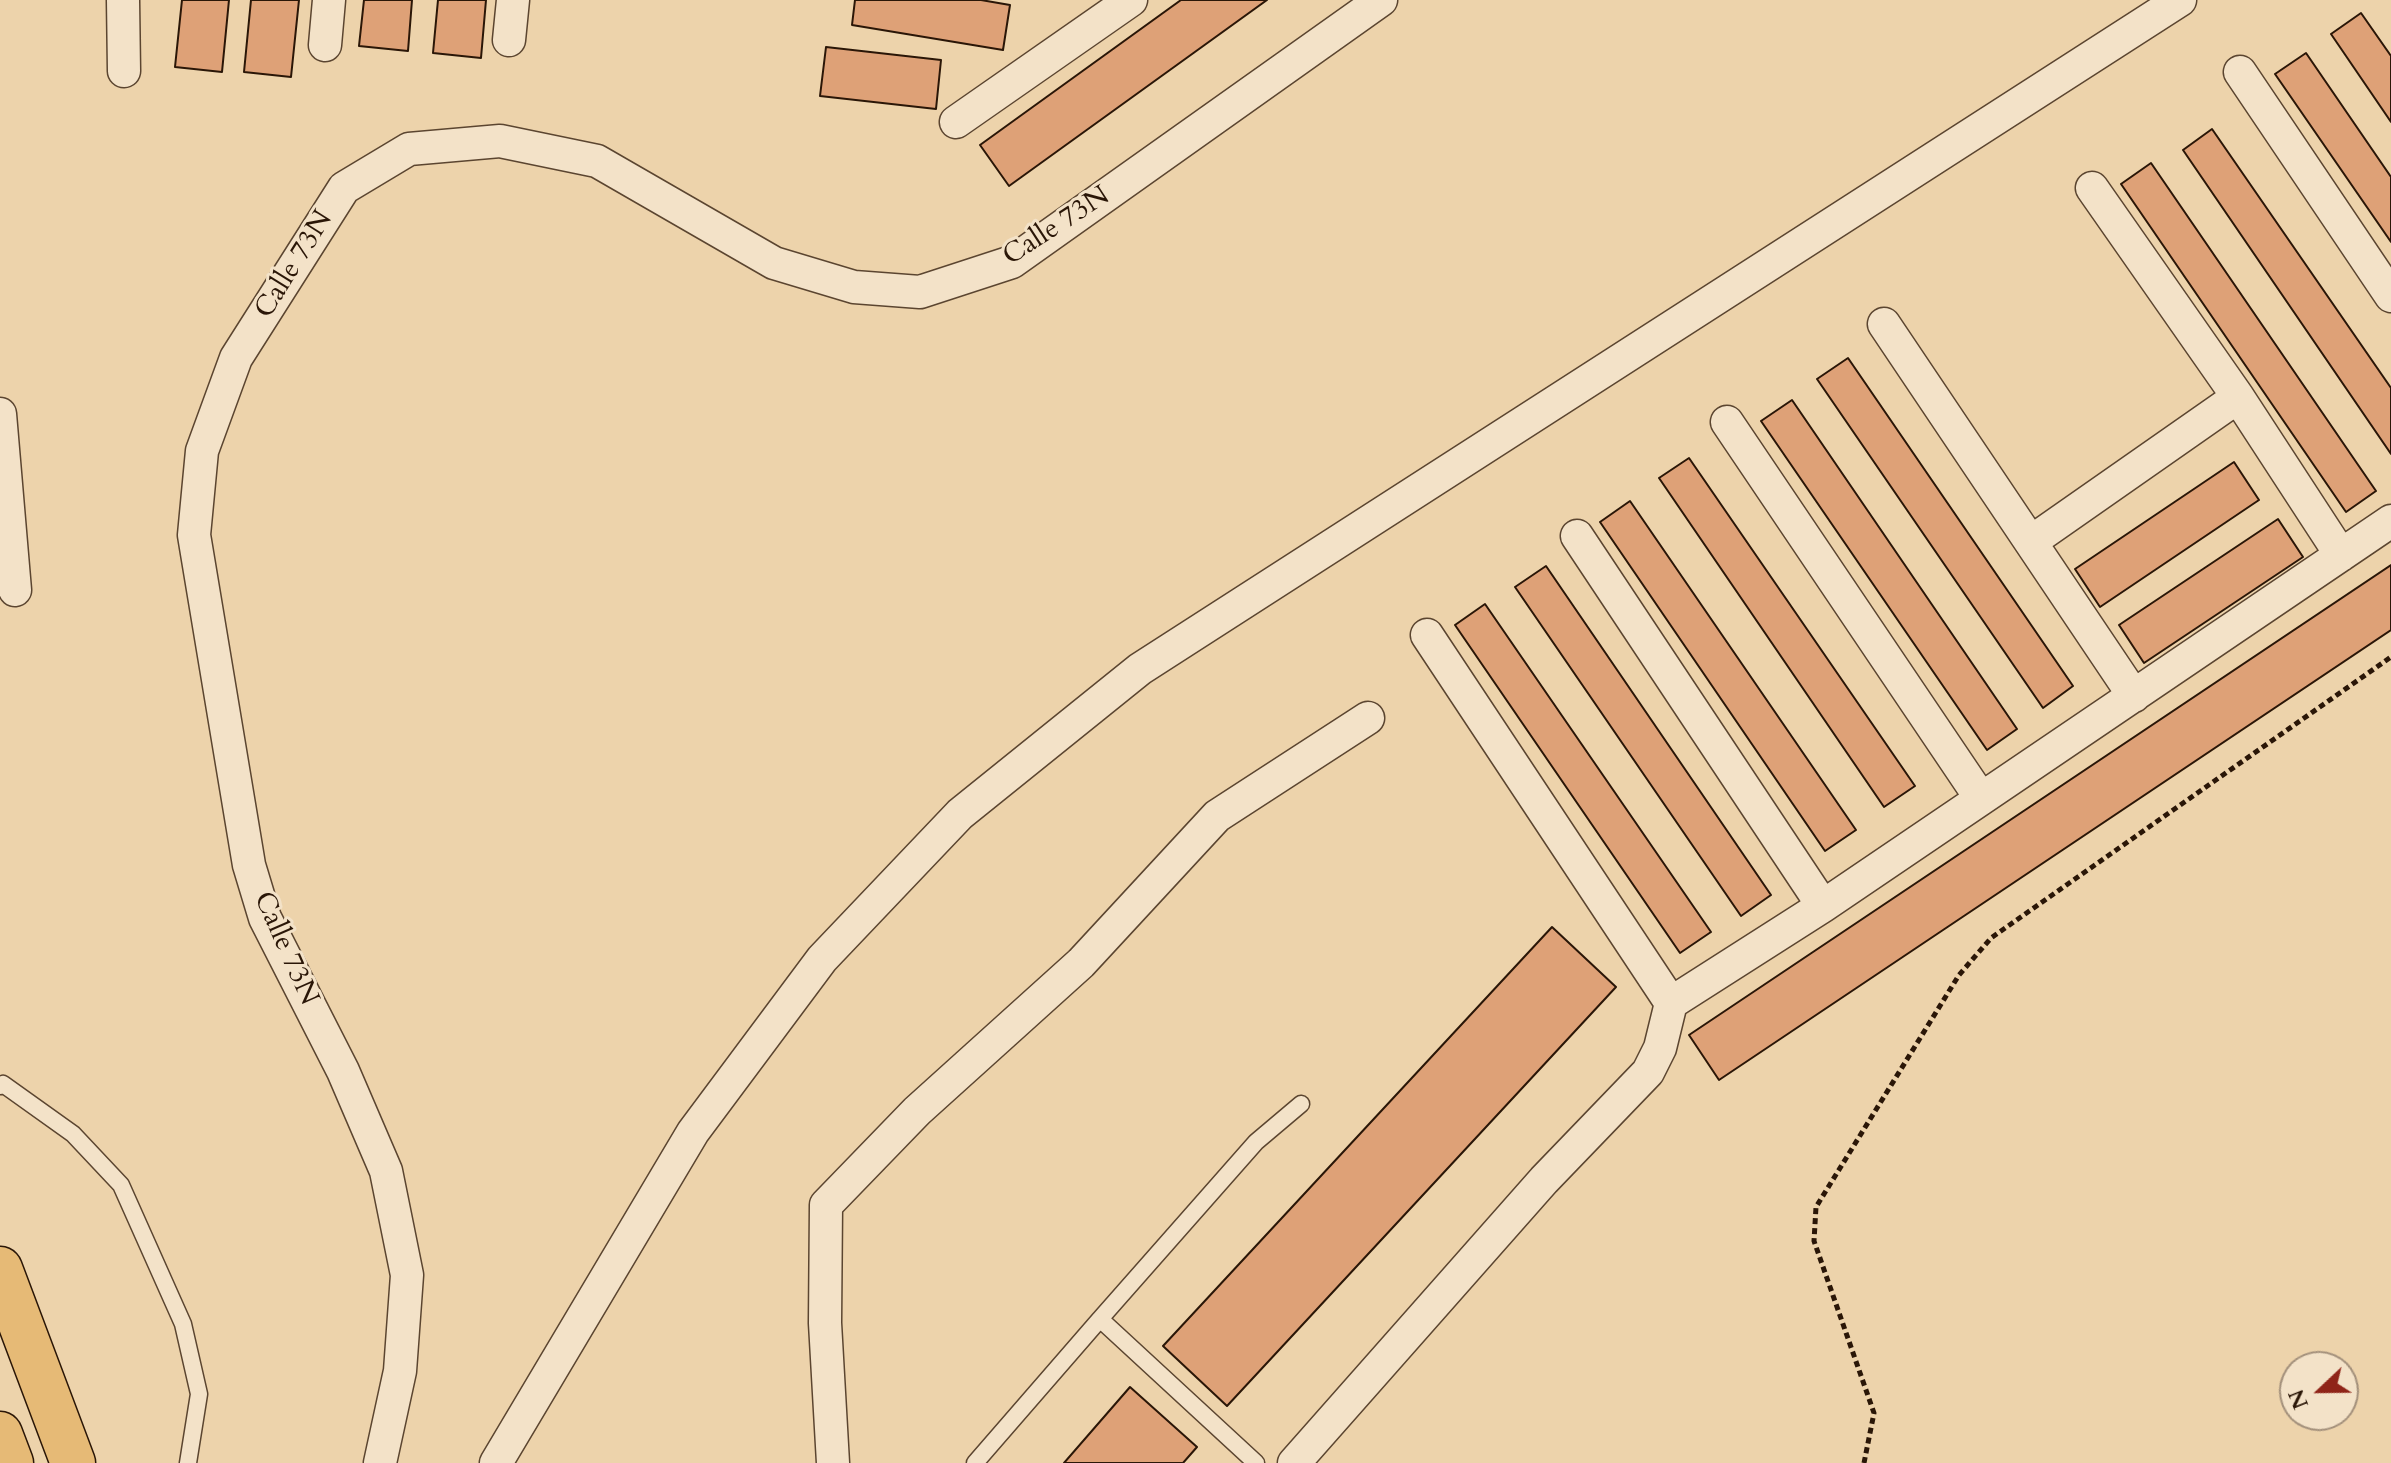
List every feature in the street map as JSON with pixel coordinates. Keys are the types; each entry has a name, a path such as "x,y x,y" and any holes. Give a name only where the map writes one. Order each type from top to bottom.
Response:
{"highway":[{"path":"0,1269 71,1453"}],"street":[{"path":"123,0 124,71"},
{"path":"325,45 329,0"},
{"path":"509,40 513,0"},
{"path":"956,122 1131,0"},
{"name":"Calle 73N","path":"380,1463 400,1371 407,1275 386,1171 343,1071 265,918 249,865 194,535 202,451 236,358 344,188 409,149 500,141 597,161 774,263 854,287 920,292 1012,262 1381,0"},
{"path":"496,1463 693,1132 822,959 960,814 1140,669 2180,0"},
{"path":"2240,72 2391,296"},
{"path":"2092,188 2238,397 2341,555"},
{"path":"1884,324 2134,696"},
{"path":"2032,541 2238,397"},
{"path":"0,414 15,590"},
{"path":"1727,422 1980,797"},
{"path":"1294,1463 1544,1180 1648,1072 1660,1048 1671,1003 1823,906 2391,521"},
{"path":"1577,536 1823,906"},
{"path":"1427,635 1671,1003"},
{"path":"833,1463 825,1323 826,1205 917,1111 1081,963 1217,816 1368,718"}],"lane":[{"path":"0,1086 3,1084 73,1134 121,1185 183,1324 199,1394 188,1463"},
{"path":"975,1463 1256,1142 1301,1104"},
{"path":"1100,1319 1256,1463"}],"path":[{"path":"1864,1463 1874,1413 1814,1241 1816,1207 1959,975 1991,938 2391,657"}],"building":[{"path":"182,0 229,0 222,72 175,67"},
{"path":"251,0 299,0 291,77 244,72"},
{"path":"364,0 412,0 408,51 359,46"},
{"path":"438,0 486,0 481,58 433,53"},
{"path":"855,0 981,0 1010,5 1003,50 852,25"},
{"path":"1181,0 1267,0 1009,186 980,145"},
{"path":"2361,13 2391,56 2391,122 2331,34"},
{"path":"826,47 941,60 936,109 820,96"},
{"path":"2306,53 2391,177 2391,242 2275,74"},
{"path":"2212,129 2391,388 2391,454 2183,150"},
{"path":"2151,163 2376,491 2346,512 2121,184"},
{"path":"1848,358 2073,686 2043,708 1817,379"},
{"path":"1792,400 2017,729 1987,750 1761,421"},
{"path":"1689,458 1915,786 1884,807 1659,478"},
{"path":"2234,462 2259,500 2100,607 2075,569"},
{"path":"1630,501 1856,830 1825,851 1600,522"},
{"path":"2278,519 2303,557 2144,663 2119,625"},
{"path":"2391,565 2391,630 1719,1080 1689,1035"},
{"path":"1546,566 1771,895 1741,916 1515,587"},
{"path":"1485,604 1711,932 1680,953 1455,625"},
{"path":"1552,927 1616,987 1227,1406 1163,1346"},
{"path":"1130,1387 1197,1447 1183,1463 1064,1463"}]}
